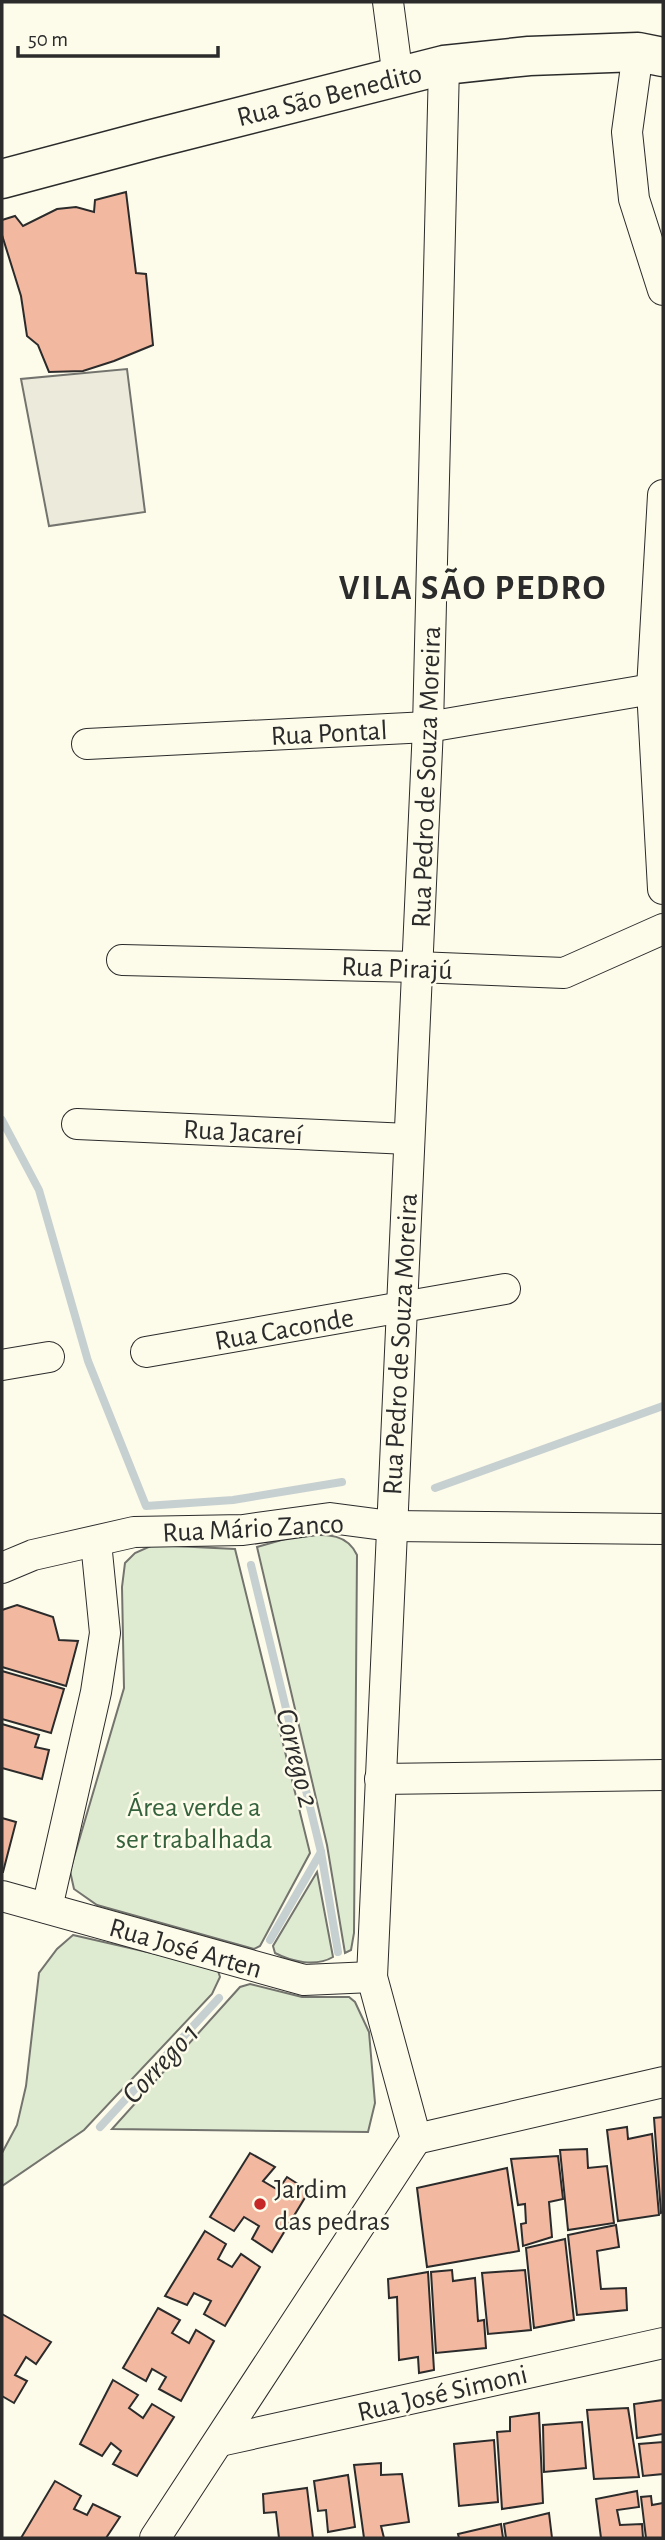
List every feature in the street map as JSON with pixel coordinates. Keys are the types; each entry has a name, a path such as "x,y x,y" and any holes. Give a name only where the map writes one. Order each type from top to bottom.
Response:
{"main road":[{"name":"Rua São Benedito","path":"2,179 444,65 529,56 651,55"}],"street":[{"path":"388,2 398,78"},
{"path":"651,55 627,132 634,199 663,290"},
{"name":"Rua Pedro de Souza Moreira","path":"416,2138 372,1977 428,727 444,65"},
{"path":"663,495 652,689 663,888"},
{"name":"Rua Pontal","path":"87,744 428,727 652,689"},
{"name":"Rua Pirajú","path":"122,960 564,973 663,929"},
{"name":"Rua Jacareí","path":"77,1124 409,1139"},
{"name":"Rua Caconde","path":"146,1352 505,1289"},
{"path":"2,1365 48,1357"},
{"name":"Rua Mário Zanco","path":"2,1568 33,1555 134,1532 243,1530 330,1518 391,1526 663,1529"},
{"path":"47,1908 96,1692 105,1633 96,1542"},
{"path":"380,1779 663,1775"},
{"name":"Rua José Arten","path":"2,1896 304,1980 372,1977"},
{"path":"155,2538 416,2138 663,2082"},
{"name":"Rua José Simoni","path":"220,2441 663,2343"}],"green space":[{"name":"Área verde a ser trabalhada","path":"299,1535 340,1538 352,1547 357,1555 354,1933 351,1950 345,1953 327,1845 257,1547"},
{"name":"Área verde a ser trabalhada","path":"153,1545 235,1549 310,1853 260,1946 254,1949 97,1905 74,1889 70,1871 124,1688 122,1587 125,1563 135,1553"},
{"name":"Área verde a ser trabalhada","path":"317,1872 333,1957 312,1963 289,1959 275,1953 273,1946"},
{"path":"73,1935 217,1968 220,1977 212,1994 84,2130 2,2186 2,2153 17,2125 26,2086 39,1973 57,1949"},
{"path":"250,1984 302,1997 349,1997 355,2002 369,2032 375,2103 368,2132 112,2129 240,1987"}],"shaded area":[{"path":"127,369 145,512 49,526 21,379"}],"building":[{"path":"126,192 136,273 146,274 153,345 83,371 49,372 38,345 27,336 21,296 2,235 2,220 15,216 23,226 57,209 76,207 94,212 95,200"},
{"path":"17,1605 53,1617 59,1640 78,1641 66,1686 2,1667 2,1610"},
{"path":"2,1671 64,1689 51,1733 2,1719"},
{"path":"2,1724 39,1735 35,1747 49,1750 42,1779 2,1768"},
{"path":"2,1818 16,1822 3,1872 2,1872"},
{"path":"663,2117 663,2212 661,2213 654,2118"},
{"path":"627,2127 628,2139 652,2134 659,2215 618,2221 607,2130"},
{"path":"587,2149 588,2168 607,2166 614,2223 568,2230 560,2150"},
{"name":"Jardim das pedras","path":"250,2153 275,2167 263,2181 278,2190 287,2177 309,2191 272,2252 252,2239 259,2226 244,2217 234,2231 210,2217"},
{"path":"558,2156 563,2199 549,2202 552,2237 523,2246 521,2224 526,2223 525,2204 518,2205 511,2159"},
{"path":"507,2168 519,2251 427,2267 417,2188"},
{"path":"616,2225 619,2247 597,2251 601,2289 626,2288 627,2310 577,2315 568,2235"},
{"name":"Jardim das pedras","path":"205,2231 226,2244 218,2259 232,2267 241,2254 260,2267 225,2326 204,2314 211,2301 194,2293 187,2305 165,2296"},
{"path":"565,2239 574,2320 534,2328 526,2248"},
{"path":"452,2270 453,2281 475,2278 478,2321 484,2320 486,2348 436,2353 431,2272"},
{"path":"525,2270 531,2330 488,2334 482,2273"},
{"path":"428,2272 434,2370 419,2373 418,2357 399,2360 397,2297 389,2298 388,2279"},
{"path":"158,2308 180,2320 172,2333 189,2343 196,2330 214,2341 181,2401 159,2389 166,2377 152,2369 146,2381 123,2368"},
{"path":"2,2314 51,2342 36,2364 26,2357 15,2375 27,2381 14,2403 2,2396"},
{"path":"113,2380 138,2395 129,2408 143,2418 152,2404 174,2417 137,2476 113,2464 121,2451 111,2443 102,2456 80,2444"},
{"path":"663,2400 663,2434 637,2438 634,2404"},
{"path":"628,2408 639,2477 594,2479 587,2410"},
{"path":"539,2413 543,2503 502,2509 497,2432 510,2431 510,2417"},
{"path":"582,2422 586,2468 544,2472 543,2425"},
{"path":"494,2440 498,2502 459,2506 454,2444"},
{"path":"663,2442 663,2474 643,2476 639,2444"},
{"path":"381,2463 381,2475 402,2474 409,2522 381,2526 384,2538 364,2538 354,2465"},
{"path":"348,2475 355,2527 328,2532 326,2510 318,2511 314,2481"},
{"path":"55,2481 81,2496 74,2509 87,2515 93,2504 120,2517 106,2538 21,2538"},
{"path":"307,2488 313,2538 279,2538 276,2512 264,2513 263,2494"},
{"path":"637,2491 639,2507 617,2510 620,2525 642,2524 643,2538 601,2538 596,2499"},
{"path":"651,2496 652,2505 663,2503 663,2538 646,2538 641,2497"},
{"path":"549,2513 552,2538 506,2538 504,2524"},
{"path":"501,2524 503,2538 459,2538 458,2534"}],"waterway":[{"path":"2,1120 39,1190 88,1361 146,1506 233,1500 342,1482"},
{"path":"435,1488 663,1406"},
{"name":"Corrego 2","path":"251,1565 321,1852 338,1952"},
{"path":"270,1940 321,1852"},
{"name":"Corrego 1","path":"100,2127 219,1998"}],"place":[{"name":"Jardim das pedras","path":"260,2204"}],"district":[{"name":"VILA SÃO PEDRO","path":"473,587"}]}
